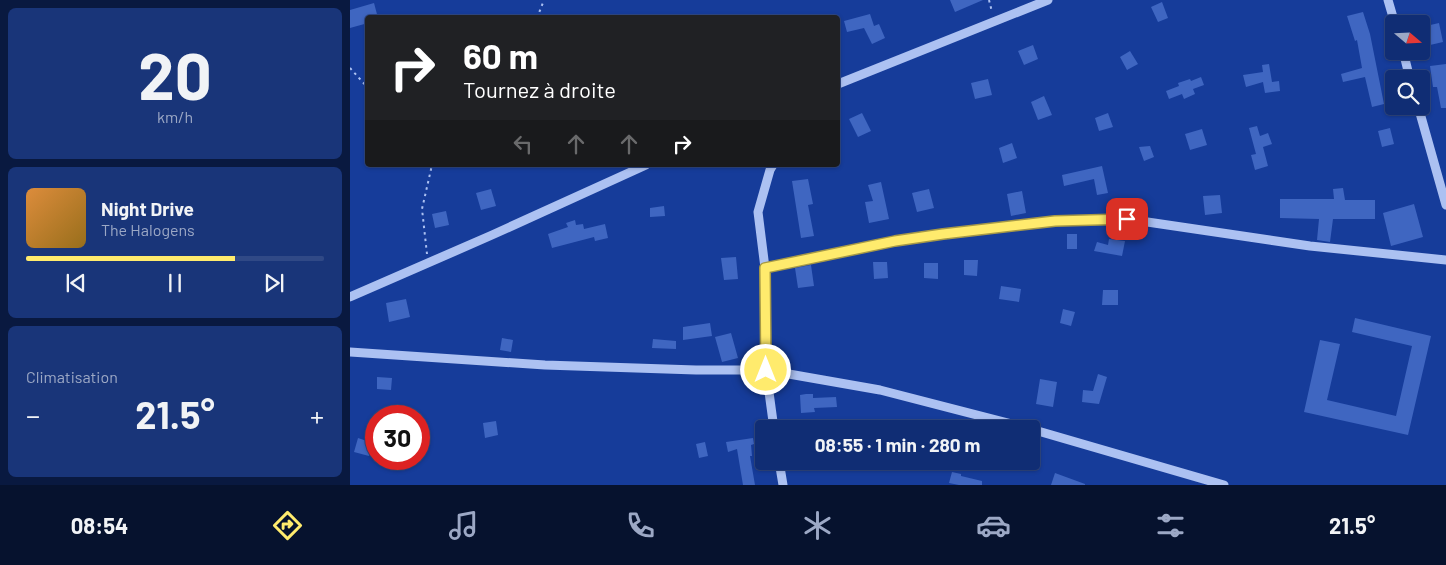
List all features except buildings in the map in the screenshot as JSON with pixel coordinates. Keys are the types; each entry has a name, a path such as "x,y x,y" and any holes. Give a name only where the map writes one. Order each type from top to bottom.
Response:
{"street":[{"path":"840,84 1048,0"},
{"path":"1388,0 1392,15"},
{"path":"1421,115 1446,205"},
{"path":"350,297 642,167"},
{"path":"772,167 758,212 765,268 766,370 773,420"},
{"path":"765,268 913,238 1055,221 1127,219 1310,246 1446,260"},
{"path":"350,352 545,365 696,370 766,370 880,390 996,420"},
{"path":"1040,431 1224,485"},
{"path":"780,470 783,485"}],"path":[{"path":"538,15 544,0"},
{"path":"989,0 995,20"},
{"path":"350,68 365,85"},
{"path":"428,262 422,209 432,167"}],"route":[{"path":"766,370 765,268 895,241 943,234 1055,221 1127,219"}]}
